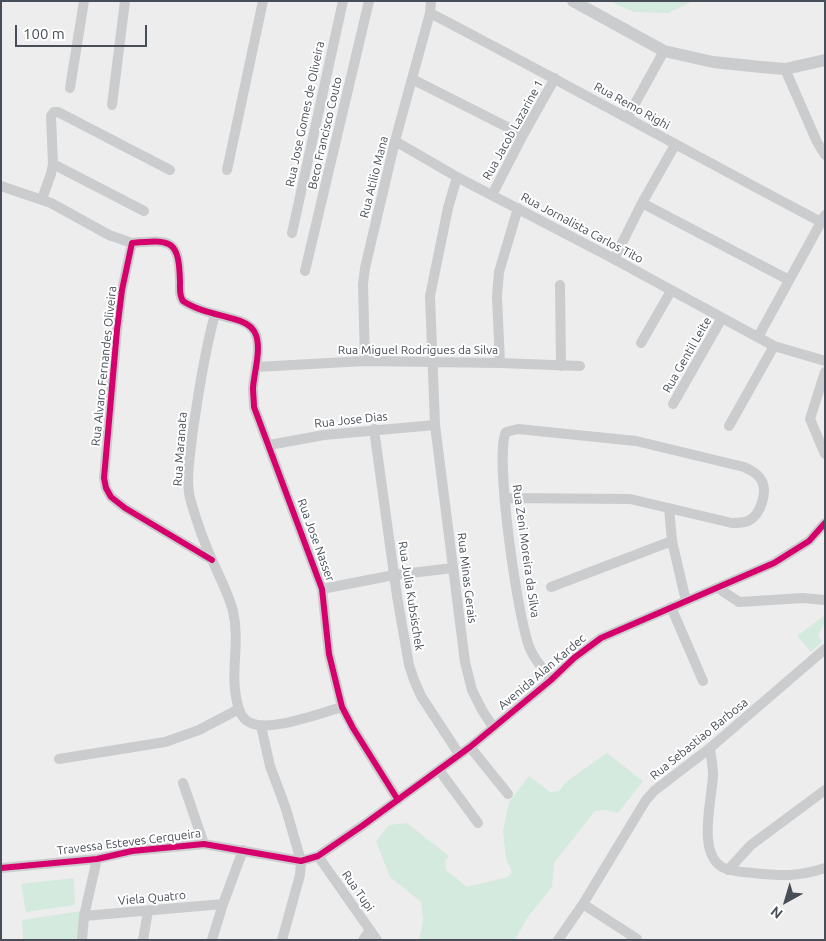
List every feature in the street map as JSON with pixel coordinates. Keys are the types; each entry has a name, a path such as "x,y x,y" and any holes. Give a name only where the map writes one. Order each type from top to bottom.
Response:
{"street":[{"path":"70,88 84,1"},
{"path":"112,105 125,1"},
{"path":"227,170 263,1"},
{"name":"Rua Jose Gomes de Oliveira","path":"292,233 343,1"},
{"name":"Beco Francisco Couto","path":"305,271 369,1"},
{"name":"Rua Atilio Mana","path":"365,361 363,284 365,268 395,142 430,13 431,1"},
{"path":"573,1 664,51 713,62 785,69 825,60"},
{"name":"Rua Remo Righi","path":"430,13 556,78 675,145 823,218"},
{"path":"627,118 664,51"},
{"path":"785,69 817,142 825,155"},
{"name":"Rua Jacob Lazarine 1","path":"492,195 523,135 556,78"},
{"path":"412,79 523,135"},
{"path":"42,199 53,164 51,116 54,112 58,112 170,170"},
{"name":"Rua Jornalista Carlos Tito","path":"395,142 774,346 825,361"},
{"path":"614,259 642,203 675,145"},
{"path":"53,164 144,211"},
{"name":"Rua Minas Gerais","path":"457,177 448,208 430,296 435,425 465,662 472,690 493,727"},
{"path":"1,186 42,199 109,235 132,243 154,240 171,244 176,249 178,256 180,290 183,301 189,305 237,320 253,328 258,344 256,367"},
{"path":"642,203 789,280"},
{"path":"500,362 497,297 499,272 518,208"},
{"path":"758,337 823,218"},
{"name":"Rua Alvaro Fernandes Oliveira","path":"132,243 122,290 117,330 104,478 106,488 111,497 125,508 212,560"},
{"path":"560,285 561,366"},
{"path":"641,343 671,290"},
{"name":"Rua Maranata","path":"215,314 206,348 197,397 188,480 190,500 233,610 237,641 233,684 239,709"},
{"name":"Rua Gentil Leite","path":"673,404 722,318"},
{"path":"729,426 774,346"},
{"name":"Rua Miguel Rodrigues da Silva","path":"256,367 365,361 432,363 500,362 580,366"},
{"name":"Rua Jose Nasser","path":"256,367 253,389 254,407 322,589 329,654 342,707 398,800"},
{"path":"825,372 810,419 825,454"},
{"name":"Rua Jose Dias","path":"269,445 324,435 435,425"},
{"name":"Rua Julia Kubsischek","path":"374,429 397,596 414,680 421,696 459,754"},
{"name":"Rua Zeni Moreira da Silva","path":"550,680 531,651 518,599 505,498 502,448 503,437 506,432 518,429 636,441 744,467 755,473 764,485 762,503 755,515 749,521 741,523 732,523 669,508"},
{"path":"505,498 630,499 669,508 672,541 686,601"},
{"name":"Avenida Alan Kardec","path":"318,856 329,850 470,747 574,658 601,638 774,563 809,541 825,523"},
{"path":"551,587 672,541"},
{"path":"322,589 394,574 453,568"},
{"path":"718,588 739,602 803,598 825,600"},
{"path":"671,607 703,681"},
{"name":"Rua Sebastiao Barbosa","path":"558,940 583,904 646,800 654,791 710,748 825,649"},
{"path":"59,759 165,742 199,730 239,709 247,721 261,726 281,724 342,707"},
{"path":"261,726 270,766 286,809 301,861 300,875 282,940"},
{"path":"470,747 508,794"},
{"path":"710,748 713,773 708,829 712,854 725,868 794,876 825,868"},
{"path":"439,770 478,823"},
{"path":"183,783 204,844"},
{"path":"725,868 751,845 825,790"},
{"name":"Travessa Esteves Cerqueira","path":"1,868 96,859 132,851 204,844 301,861 318,856"},
{"path":"212,940 243,850"},
{"name":"Rua Tupi","path":"318,856 378,940"},
{"path":"82,940 84,916 96,859"},
{"name":"Viela Quatro","path":"84,916 223,904"},
{"path":"583,904 637,939"},
{"path":"143,940 148,911"},
{"path":"363,940 370,930"}],"green space":[{"path":"609,1 693,1 668,13 634,12"},
{"path":"825,615 825,622 818,635 822,642 811,652 797,636"},
{"path":"607,753 643,781 618,813 604,810 595,811 554,863 552,887 527,918 515,940 419,940 423,920 421,902 390,877 376,841 389,825 407,823 449,856 445,861 446,870 467,887 508,877 512,872 506,859 503,831 509,802 529,776 550,792 559,791 567,781"},
{"path":"74,878 75,905 26,912 21,884"},
{"path":"81,911 77,940 23,940 22,920"}],"cycle path":[{"path":"212,560 125,508 111,497 106,488 104,478 117,330 122,290 132,243 156,242 171,245 178,258 180,292 183,301 201,310 243,322 250,326 257,337 258,351 253,388 254,407 322,589 329,654 342,707 398,800"},
{"path":"1,868 97,859 132,851 204,844 301,861 318,856 470,747 551,680 574,658 601,638 774,563 809,541 825,523"}]}
